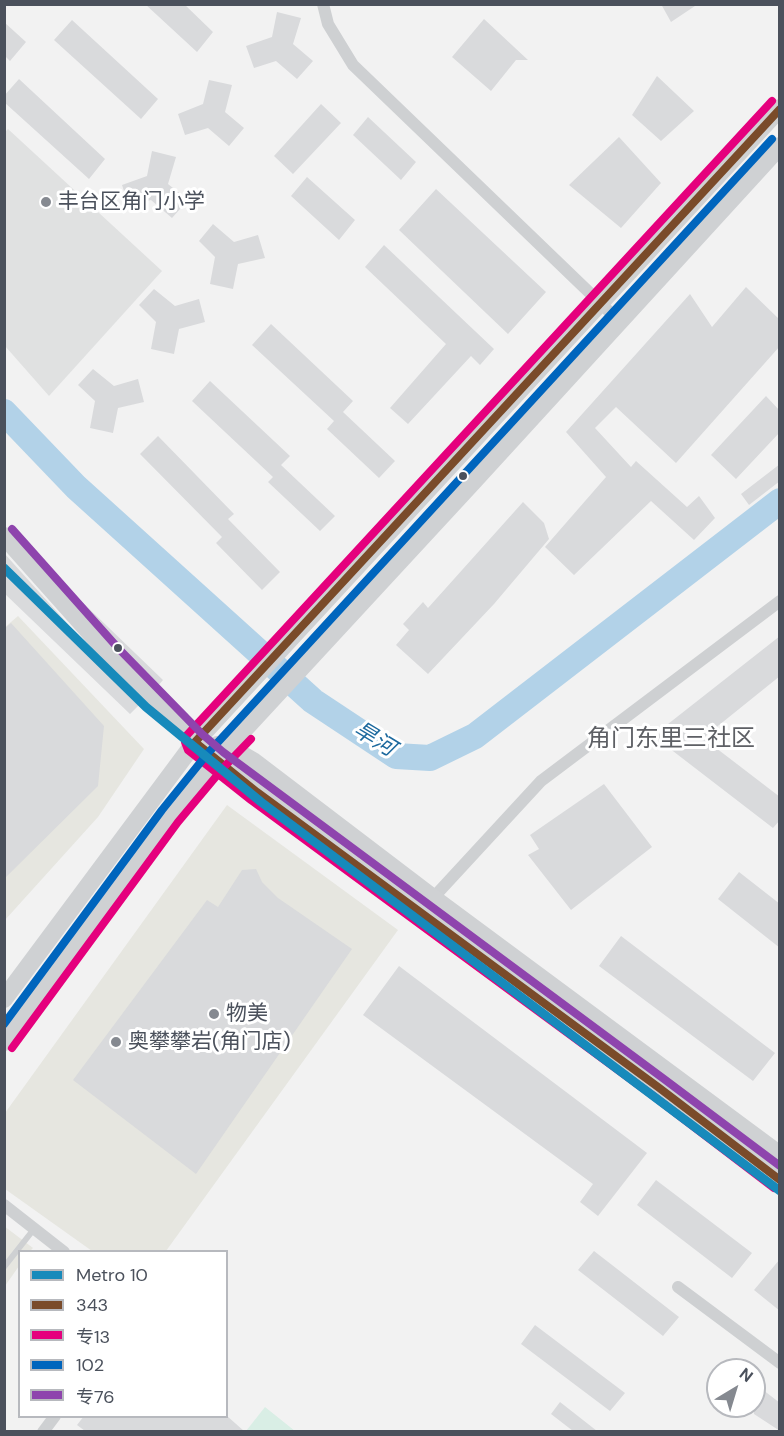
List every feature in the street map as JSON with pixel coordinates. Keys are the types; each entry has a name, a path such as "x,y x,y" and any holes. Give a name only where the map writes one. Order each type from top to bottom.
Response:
{"main road":[{"path":"4,999 195,742 780,108"},
{"path":"4,1042 170,816 216,760 259,716 780,146"},
{"path":"4,536 110,655 195,742 216,760 780,1180"},
{"path":"195,742 229,747 253,761 433,898 780,1155"}],"street":[{"path":"323,4 328,24 353,65 620,322"},
{"path":"433,898 542,781 780,601"},
{"path":"4,1205 63,1250"},
{"path":"678,1287 780,1362"},
{"path":"43,1431 53,1418"}],"lane":[{"path":"4,1267 34,1228"}],"shaded area":[{"name":"丰台区角门小学","path":"8,129 162,271 49,396 5,346 4,133"},
{"path":"18,616 144,749 98,817 5,920 4,628"},
{"path":"227,805 398,930 167,1250 91,1250 5,1189 5,1113"},
{"path":"4,1226 33,1248 18,1250 18,1267 5,1286"}],"green space":[{"path":"265,1407 295,1431 246,1431"}],"building":[{"path":"145,4 184,4 213,32 197,52"},
{"path":"661,4 698,4 671,22"},
{"path":"277,12 301,18 293,44 313,61 297,79 276,61 254,68 246,46 272,37"},
{"path":"484,19 528,60 516,60 491,91 452,57"},
{"path":"72,20 158,99 141,119 54,40"},
{"path":"4,22 26,42 10,61 4,55"},
{"path":"657,76 694,111 661,141 632,115"},
{"path":"19,79 105,159 89,179 4,102 4,96"},
{"path":"209,80 232,85 225,112 244,128 229,146 208,128 185,135 178,114 203,104"},
{"path":"321,104 341,123 293,174 274,156"},
{"path":"368,117 416,162 401,180 353,135"},
{"path":"619,137 661,183 621,228 569,185"},
{"path":"152,151 176,157 168,184 188,200 172,218 151,200 129,206 122,185 147,176"},
{"path":"307,177 355,220 339,240 291,196"},
{"path":"436,189 546,292 508,334 399,230"},
{"path":"213,224 234,242 258,235 265,258 238,264 233,289 210,284 215,257 199,241"},
{"path":"384,245 494,349 480,365 471,356 408,424 390,408 446,344 365,267"},
{"path":"746,287 780,320 780,346 676,463 616,407 595,428 631,467 636,461 687,507 699,496 715,518 694,540 651,501 574,575 545,547 606,477 566,432 690,294 712,327"},
{"path":"154,289 175,306 199,299 205,322 179,329 174,354 151,349 156,322 139,305"},
{"path":"271,324 353,401 343,412 395,461 379,478 327,429 334,421 252,345"},
{"path":"93,369 114,386 138,379 144,402 118,408 113,433 90,428 95,401 78,385"},
{"path":"210,381 290,456 281,465 335,516 320,531 268,482 273,477 192,401"},
{"path":"766,396 780,411 780,432 736,479 711,455"},
{"path":"158,436 234,514 228,519 280,572 262,590 216,543 222,537 140,454"},
{"path":"780,464 780,481 749,505 741,494"},
{"path":"523,502 544,523 549,539 494,604 428,674 396,645 409,630 403,624 423,602 428,608"},
{"path":"4,553 141,703 130,714 4,593"},
{"path":"52,573 163,680 157,687 118,647"},
{"path":"11,623 104,726 98,786 4,879 4,629"},
{"path":"780,636 780,676 703,738 780,797 780,820 773,828 656,738 668,724"},
{"path":"604,784 652,847 571,910 528,855 539,849 530,835"},
{"name":"物美","path":"256,869 262,882 278,898 352,949 196,1174 73,1080 207,900 218,907 242,870"},
{"path":"739,872 780,904 780,948 718,899"},
{"path":"621,936 775,1053 753,1081 599,966"},
{"path":"399,966 647,1153 598,1216 580,1202 593,1184 363,1015"},
{"path":"656,1180 752,1253 732,1278 637,1205"},
{"path":"594,1251 679,1317 663,1336 578,1270"},
{"path":"780,1259 780,1311 754,1290"},
{"path":"535,1325 625,1393 610,1411 521,1344"},
{"path":"766,1392 780,1403 780,1431 760,1418 766,1418"},
{"path":"560,1402 597,1431 573,1431 551,1414"},
{"path":"228,1417 244,1431 85,1431 77,1425 82,1418"}],"waterway":[{"name":"旱河","path":"4,412 76,487 313,701 396,756 430,758 475,736 780,501"}],"metro line":[{"name":"10","path":"4,568 146,707 261,802 780,1191"}],"transit line":[{"name":"专13","path":"772,101 187,735 185,742 188,750 251,800 652,1095 774,1188"},
{"name":"343","path":"780,109 195,742 257,792 658,1087 780,1180"},
{"name":"102","path":"4,1024 162,810 208,753 772,139"},
{"name":"专76","path":"12,529 118,648 202,734 223,752 780,1166"},
{"name":"专13","path":"12,1048 178,822 251,739"}],"place":[{"name":"丰台区角门小学","path":"46,202"},
{"name":"物美","path":"214,1014"},
{"name":"奥攀攀岩(角门店)","path":"116,1042"}],"district":[{"name":"角门东里三社区","path":"671,740"}]}
